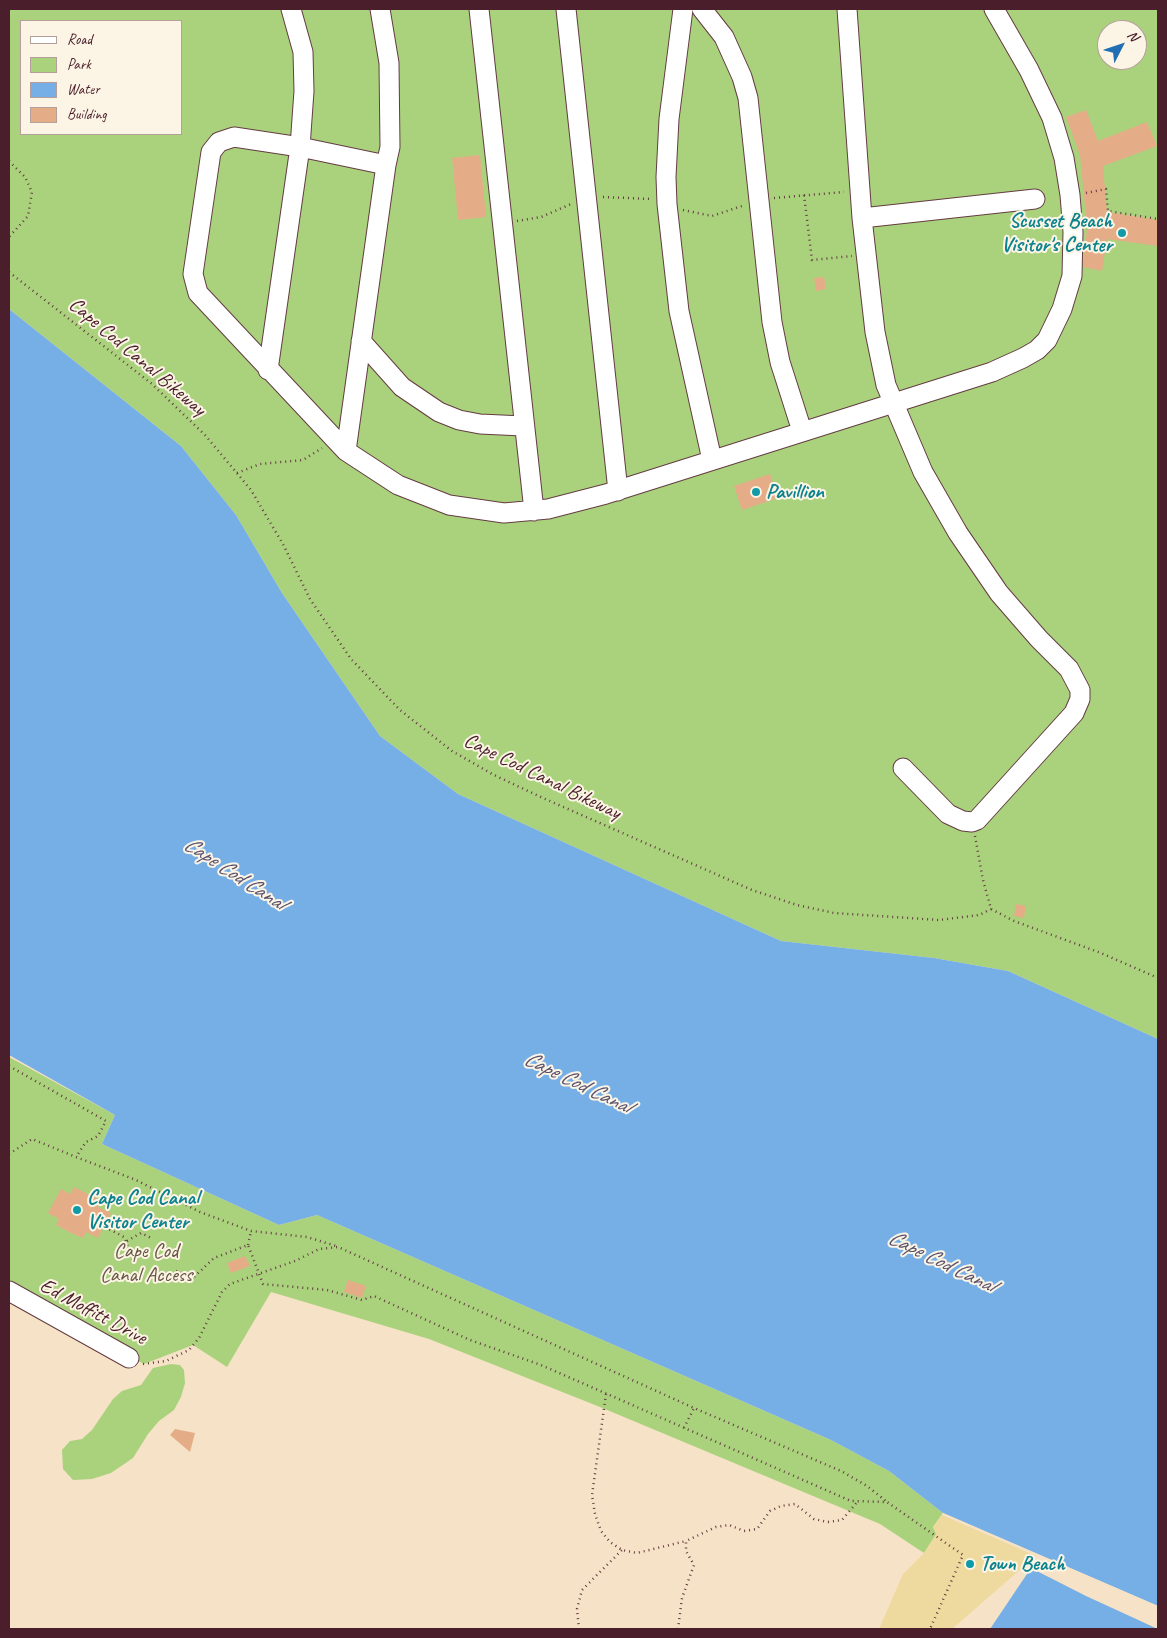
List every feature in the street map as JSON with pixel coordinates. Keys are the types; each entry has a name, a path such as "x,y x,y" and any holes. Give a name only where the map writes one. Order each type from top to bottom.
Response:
{"street":[{"path":"268,370 300,147 304,64 298,29 291,9"},
{"path":"340,445 361,342 390,147 390,85 387,48 380,9"},
{"path":"479,9 523,426 534,511"},
{"path":"566,9 618,492"},
{"path":"683,9 668,119 667,204 679,311 712,460"},
{"path":"702,9 724,37 742,77 748,98 772,322 780,362 802,431"},
{"path":"847,9 866,255 878,351 893,403 932,488 977,563 1039,639 1069,669 1080,690 1080,699 1074,713 982,816 972,822 956,818 941,809 903,768"},
{"path":"386,166 300,147 234,137 227,138 214,146 211,152 193,274 194,283 203,301 340,445 398,485 449,505 490,512 534,511 618,492 712,460 1008,366 1037,350 1047,340 1062,309 1072,276 1073,232 1070,195 1064,158 1052,118 1029,70 994,9"},
{"path":"862,218 1035,200"},
{"path":"361,342 402,387 439,412 459,420 480,424 523,426"},
{"name":"Ed Moffitt Drive","path":"9,1291 129,1358"}],"path":[{"path":"9,161 25,177 32,192 28,216 9,237"},
{"path":"1070,195 1106,190 1108,211 1158,219"},
{"path":"804,195 812,260 866,255"},
{"name":"Cape Cod Canal Bikeway","path":"9,272 166,397 205,435 237,473 265,513 324,621 351,659 406,715 434,739 472,764 543,798 744,887 797,905 853,915 940,920 979,915 991,909"},
{"path":"237,473 260,464 304,460 340,445"},
{"path":"972,822 983,880 991,909 1014,921 1101,953 1158,978"},
{"path":"9,1066 106,1121 98,1136 86,1142 76,1157"},
{"path":"9,1154 32,1139 136,1180 200,1212 250,1231 307,1237 338,1247 694,1408 841,1471 867,1486 963,1555 930,1629"},
{"path":"105,1227 124,1237 133,1260"},
{"path":"250,1231 248,1245 263,1284 327,1290 362,1300 374,1296 470,1340 541,1365 851,1501 888,1502"},
{"path":"127,1241 141,1233 151,1238"},
{"path":"176,1271 193,1278 214,1258 248,1245"},
{"name":"Ed Moffitt Drive","path":"129,1358 144,1364 154,1364 166,1361 189,1350 199,1338 222,1292 230,1284 319,1249 338,1247"},
{"path":"606,1394 592,1494 595,1514 601,1531 610,1542 622,1550 637,1553 686,1541 716,1527 729,1525 744,1531 757,1529 770,1511 794,1504 814,1519 828,1522 842,1520 858,1501"},
{"path":"684,1428 694,1408"},
{"path":"678,1629 682,1598 694,1565 686,1551 686,1541"},
{"path":"579,1629 577,1609 582,1590 622,1550"}],"green space":[{"path":"9,9 1158,9 1158,1039 1008,971 934,958 781,941 458,794 380,736 282,593 236,515 181,446 9,309"},
{"name":"Cape Cod Canal Access","path":"9,1057 115,1115 102,1144 279,1225 317,1215 831,1440 889,1471 943,1513 933,1527 937,1534 924,1553 880,1524 600,1407 429,1339 271,1292 227,1367 193,1345 144,1364 9,1291"},
{"path":"171,1364 180,1365 184,1370 185,1383 181,1397 174,1410 159,1421 148,1434 133,1458 111,1473 92,1479 73,1480 63,1469 62,1450 70,1441 82,1439 92,1430 113,1399 122,1391 141,1385 153,1368"}],"sand":[{"name":"Town Beach","path":"943,1513 1038,1554 952,1629 879,1629 903,1574 924,1553 936,1534 933,1527"}],"water":[{"name":"Cape Cod Canal","path":"9,309 181,446 236,515 282,593 380,736 458,794 781,941 934,958 1008,971 1158,1039 1158,1606 943,1513 889,1471 831,1440 317,1215 279,1225 102,1144 115,1115 9,1055"},
{"path":"1031,1568 1086,1596 1158,1629 990,1629"}],"pier":[{"path":"943,1513 1158,1606 1158,1609 942,1515"},
{"path":"1032,1566 1158,1626 1158,1629 1029,1567"}],"building":[{"path":"1086,110 1098,141 1147,122 1157,146 1103,166 1107,212 1158,220 1158,246 1107,239 1102,271 1083,267 1087,228 1080,155 1066,117"},
{"path":"480,155 486,217 458,220 452,158"},
{"path":"824,277 826,289 816,291 814,278"},
{"name":"Pavillion","path":"770,474 778,498 742,510 734,486"},
{"path":"1016,904 1026,906 1024,918 1014,916"},
{"name":"Cape Cod Canal Visitor Center","path":"74,1187 102,1201 98,1207 111,1213 98,1238 86,1232 83,1238 73,1234 56,1225 59,1219 48,1213 61,1189 70,1194"},
{"path":"245,1256 250,1266 231,1273 227,1263"},
{"path":"348,1280 366,1286 362,1298 344,1292"},
{"path":"175,1429 195,1433 190,1452 170,1435"}],"place":[{"name":"Scusset Beach Visitor's Center","path":"1122,233"},
{"name":"Pavillion","path":"756,492"},
{"name":"Cape Cod Canal Visitor Center","path":"77,1210"},
{"name":"Town Beach","path":"970,1564"}]}
